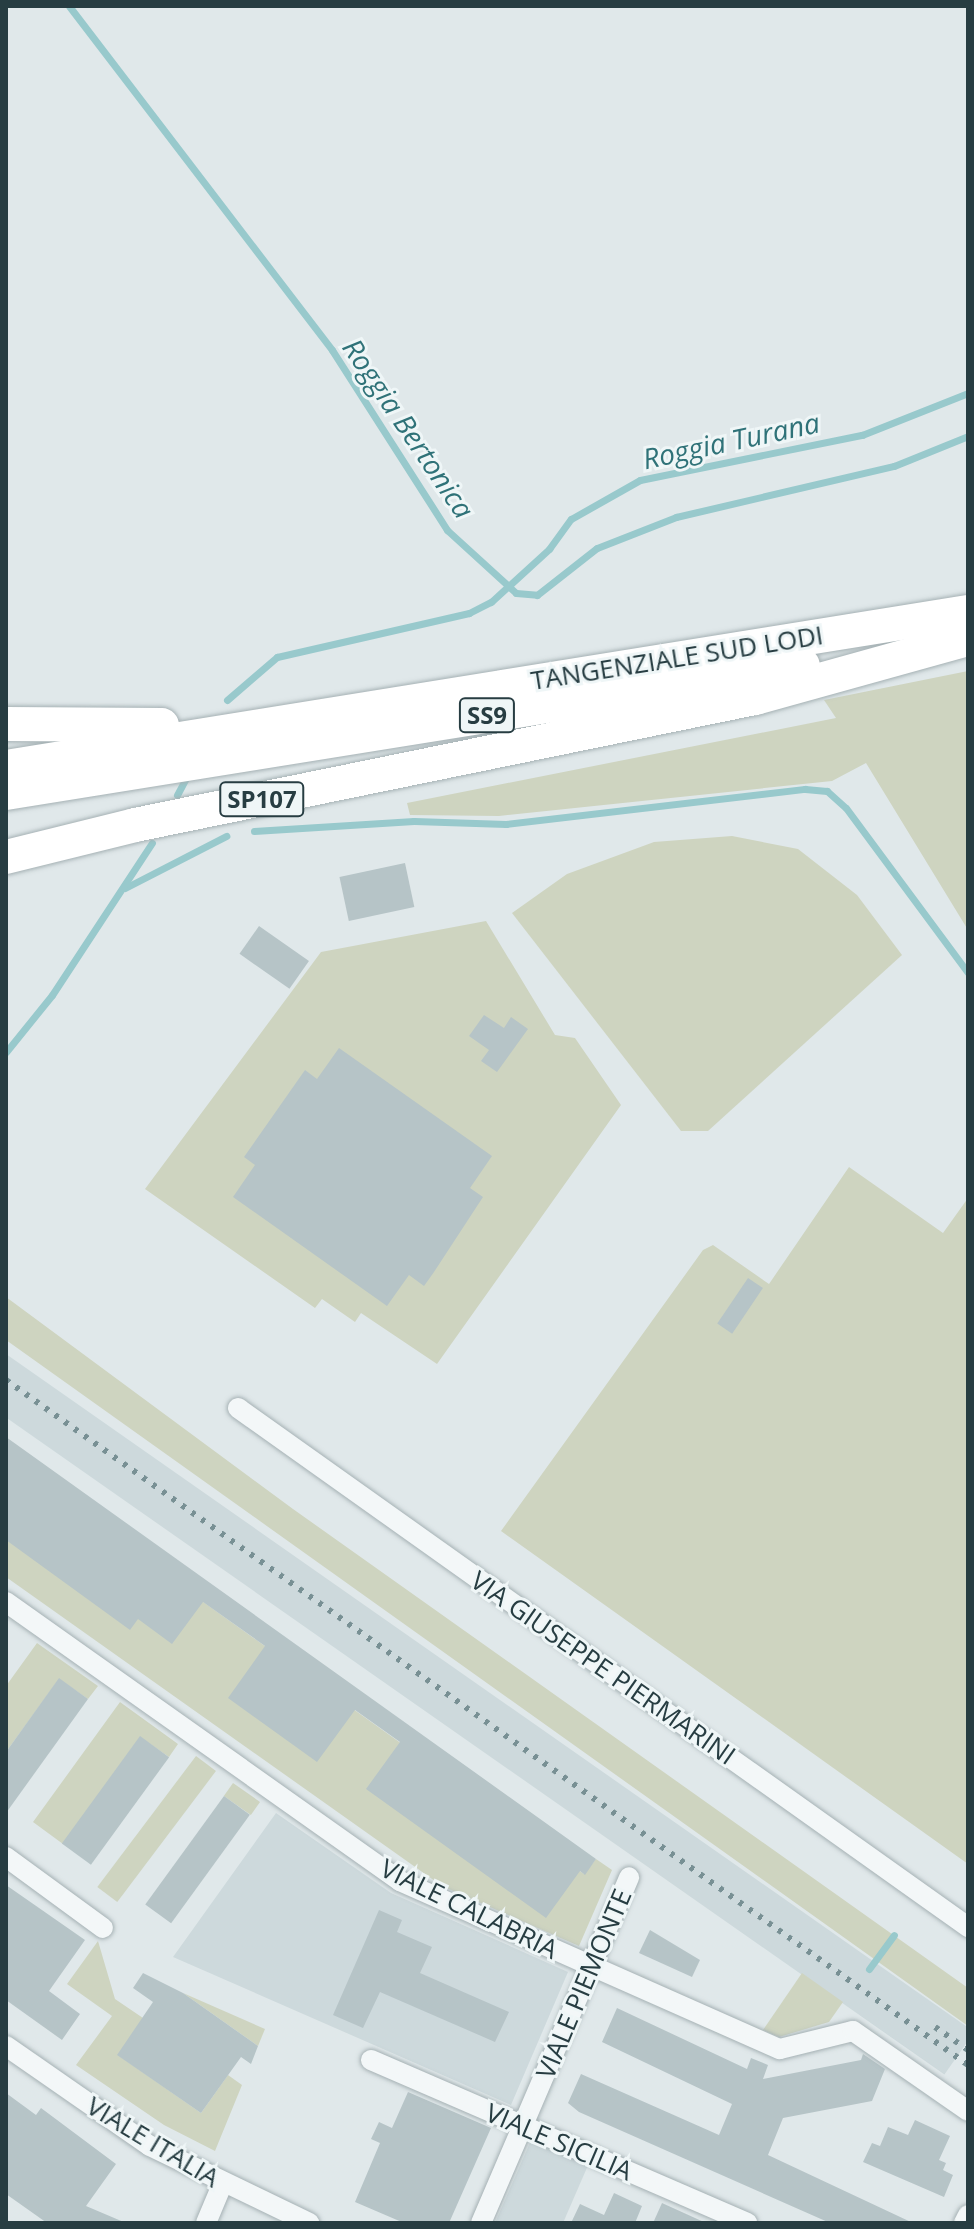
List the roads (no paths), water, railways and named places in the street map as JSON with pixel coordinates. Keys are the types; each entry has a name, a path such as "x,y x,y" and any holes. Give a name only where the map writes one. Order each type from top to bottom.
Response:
{"highway":[{"name":"TANGENZIALE SUD LODI","path":"6,767 968,612"},
{"name":"TANGENZIALE SUD LODI","path":"6,793 968,639"},
{"name":"SP107","path":"6,857 135,825 755,698 968,639"},
{"path":"6,724 259,725"}],"street":[{"name":"VIA GIUSEPPE PIERMARINI","path":"238,1408 968,1927"},
{"name":"VIALE CALABRIA","path":"6,1602 400,1881 780,2049 853,2031 968,2111"},
{"path":"6,1857 103,1928"},
{"name":"VIALE PIEMONTE","path":"481,2223 629,1877"},
{"name":"VIALE ITALIA","path":"6,2046 150,2146 222,2185 309,2223"},
{"name":"VIALE SICILIA","path":"371,2060 747,2223"},
{"path":"206,2223 222,2185"},
{"path":"964,2223 968,2215"}],"waterway":[{"name":"Roggia Bertonica","path":"69,6 332,350 447,530 516,593 537,595 597,548 676,517 894,466 968,436"},
{"name":"Roggia Turana","path":"227,700 277,657 469,613 491,602 549,549 571,519 640,480 862,435 968,393"},
{"name":"Roggia Turana","path":"177,795 186,778"},
{"path":"254,831 414,821 506,824 805,789 827,791 846,808 968,973"},
{"path":"125,888 226,836"},
{"name":"Roggia Turana","path":"6,1052 52,995 152,843"},
{"path":"869,1969 894,1935"}],"railway":[{"path":"6,1380 968,2065"},
{"path":"935,2027 968,2050"}]}
